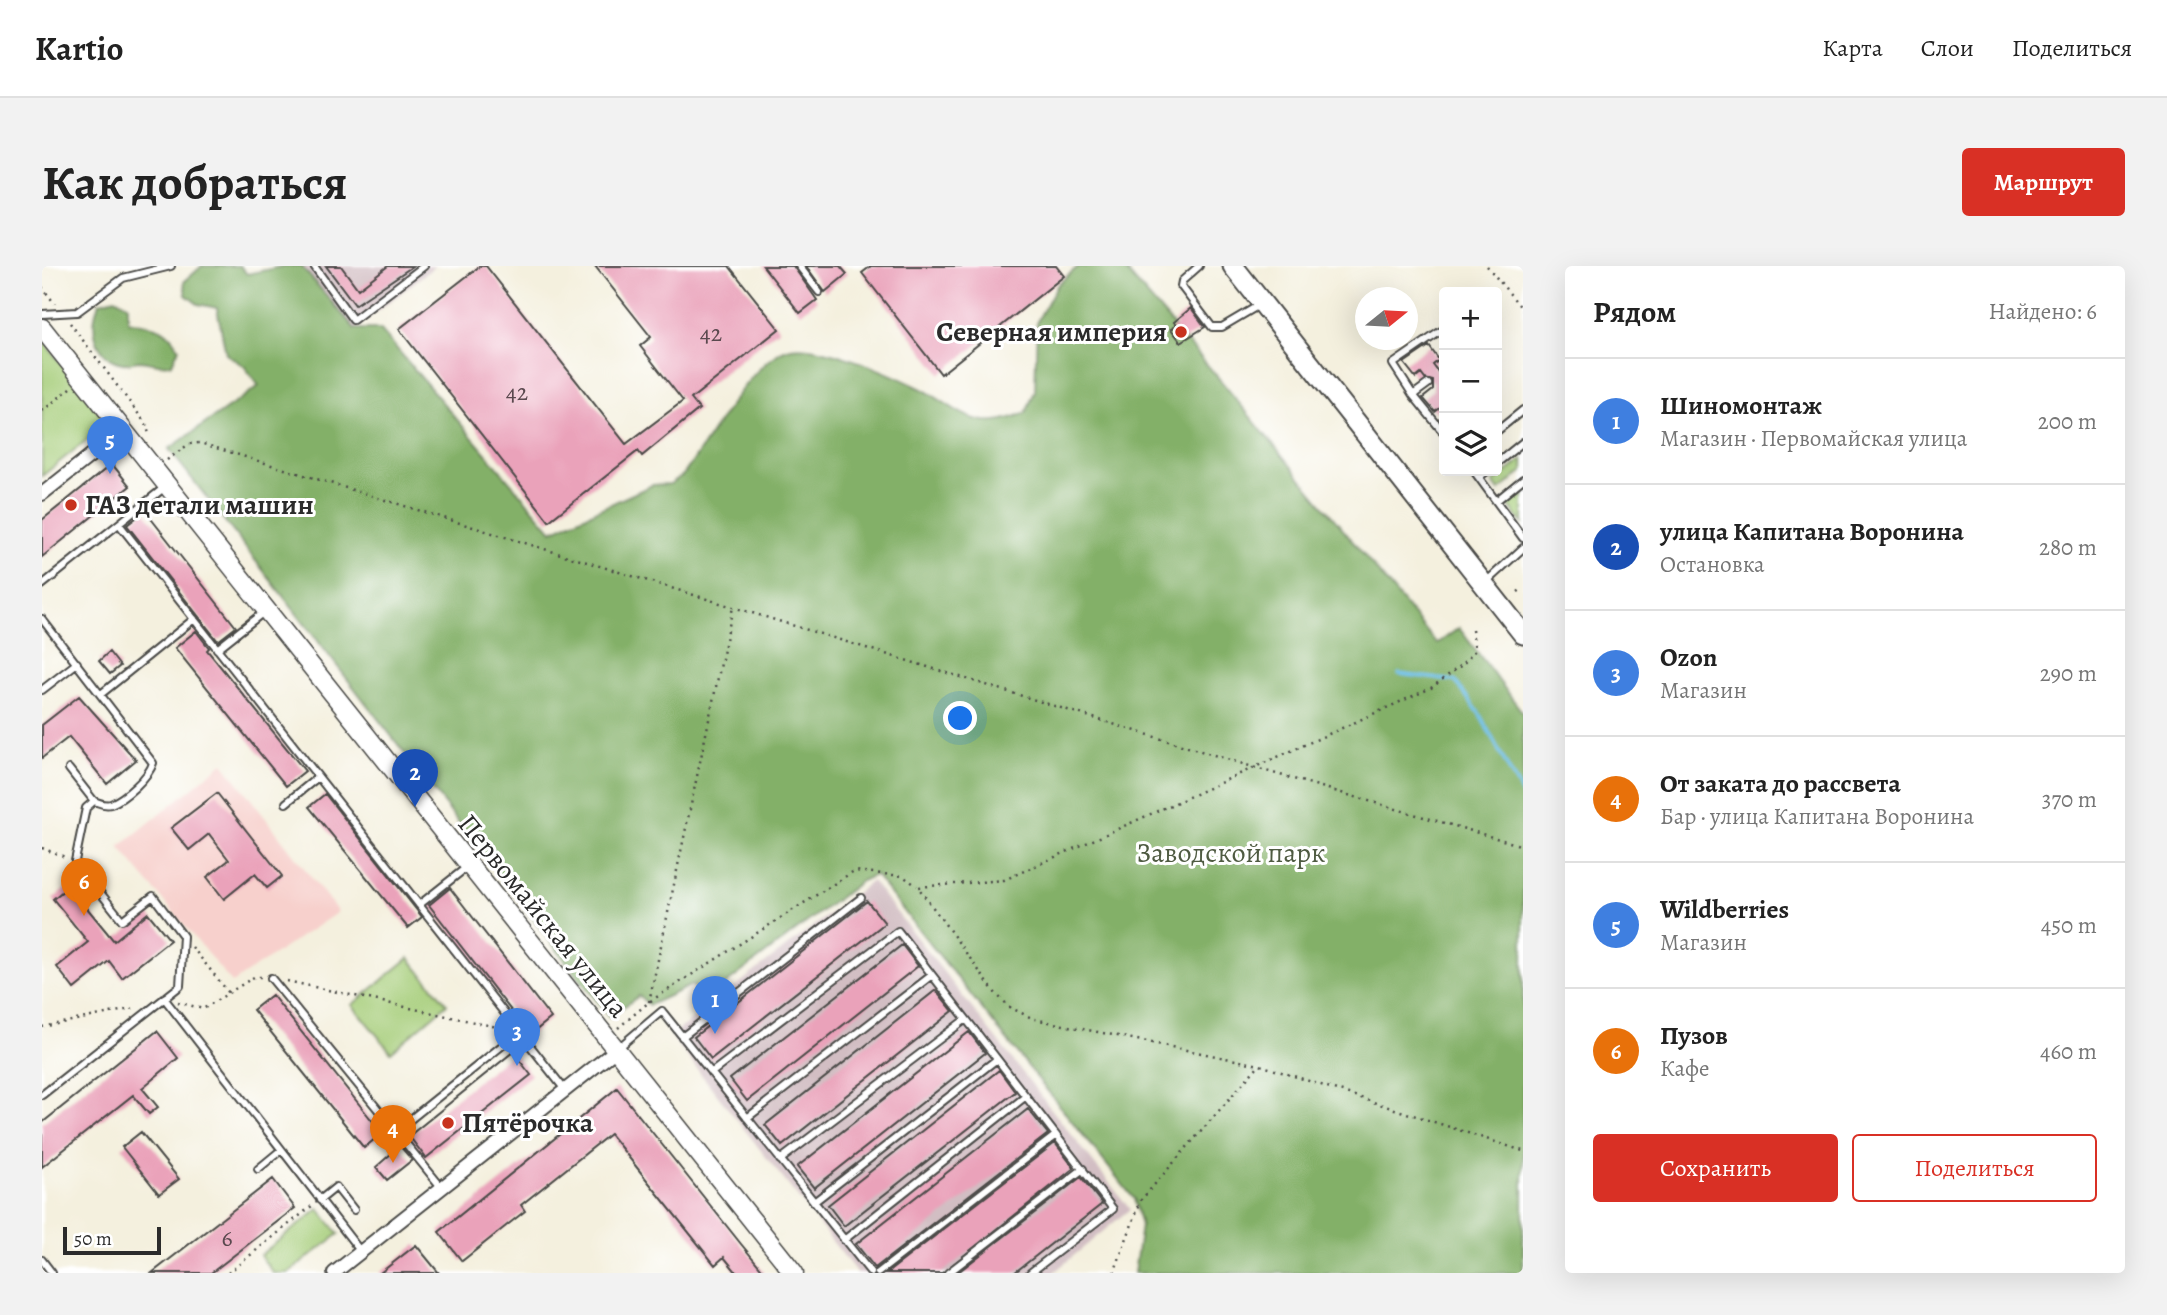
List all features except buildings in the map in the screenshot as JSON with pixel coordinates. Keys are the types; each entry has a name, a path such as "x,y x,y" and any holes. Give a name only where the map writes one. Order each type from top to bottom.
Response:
{"main road":[{"path":"1233,266 1523,634"}],"street":[{"name":"Первомайская улица","path":"42,328 794,1273"},
{"path":"42,495 123,430"},
{"path":"334,1273 616,1050"}],"lane":[{"path":"42,314 77,312 123,278 171,266"},
{"path":"314,266 354,320 424,266"},
{"path":"799,266 819,292"},
{"path":"1199,266 1181,285 1212,327 1222,327 1262,303"},
{"path":"1439,332 1393,364 1413,395 1439,427"},
{"path":"1413,395 1428,383"},
{"path":"1502,427 1523,410"},
{"path":"1502,459 1523,442"},
{"path":"1479,477 1523,538"},
{"path":"1496,501 1523,479"},
{"path":"42,584 167,485"},
{"path":"119,524 565,1090"},
{"path":"1484,584 1523,548"},
{"path":"218,649 266,610"},
{"path":"42,619 153,763 150,773 112,803 103,805 94,801 69,769"},
{"path":"101,694 194,619"},
{"path":"42,690 77,663"},
{"path":"286,803 318,776"},
{"path":"42,1095 180,986 183,936 153,896 122,920 75,861 86,808 94,801"},
{"path":"419,905 469,865"},
{"path":"682,1037 861,898"},
{"path":"711,1073 898,931 1113,1209 1030,1273"},
{"path":"747,1118 932,975"},
{"path":"271,978 442,1188"},
{"path":"164,998 360,1252"},
{"path":"616,1050 662,1011 871,1273"},
{"path":"780,1160 966,1019"},
{"path":"396,1131 519,1032"},
{"path":"814,1202 997,1059"},
{"path":"844,1240 1026,1096"},
{"path":"878,1273 1056,1135"},
{"path":"258,1169 281,1150"},
{"path":"948,1273 1083,1169"},
{"path":"320,1200 336,1187 355,1210"},
{"path":"42,1260 52,1273"}],"path":[{"path":"1487,266 1523,310"},
{"path":"42,287 146,424 152,444"},
{"path":"42,411 71,388"},
{"path":"165,461 189,444 200,443 1256,768 1523,846"},
{"path":"1518,592 1523,588"},
{"path":"649,1002 733,607"},
{"path":"918,887 1004,880 1431,688 1475,650 1472,630"},
{"path":"42,848 75,861"},
{"path":"616,1030 649,1002 854,871 903,876 918,887 996,994 1011,1008 1034,1019 1260,1065 1523,1150"},
{"path":"183,936 229,993"},
{"path":"164,998 203,1009 254,977 271,978 519,1032"},
{"path":"42,1027 156,1004"},
{"path":"1114,1273 1142,1200 1260,1065"},
{"path":"228,1273 320,1200"}],"shaded area":[{"path":"301,266 435,266 355,329"},
{"path":"223,763 338,912 232,983 119,847"},
{"path":"872,881 1130,1209 1053,1273 857,1273 671,1036"}],"green space":[{"name":"Заводской парк","path":"202,266 240,266 247,274 285,266 301,266 355,329 380,329 552,531 652,485 670,484 683,475 744,386 773,357 787,349 815,349 852,359 906,381 963,414 979,420 997,421 1026,413 1035,391 1037,321 1058,284 1079,266 1122,266 1221,381 1437,644 1459,628 1523,713 1523,1273 1134,1273 1141,1226 1134,1199 875,875 861,881 705,1000 692,985 649,1005 639,996 609,1017 169,449 259,386 244,366 226,354 217,308 198,304 186,295 184,282"},
{"path":"115,298 128,305 128,321 158,327 168,334 179,348 172,364 140,361 123,363 105,355 96,339 94,320 100,302"},
{"path":"44,342 108,423 42,476 42,343"},
{"path":"1523,459 1523,471 1499,491 1493,483"},
{"path":"1523,487 1523,524 1510,508 1508,501"},
{"path":"409,958 447,1004 391,1052 352,1005"},
{"path":"319,1209 339,1234 288,1273 273,1273 260,1255"}],"waterway":[{"path":"1399,674 1455,681 1479,713 1523,796"}],"place":[{"name":"Северная империя","path":"1181,332"},
{"name":"Wildberries","path":"110,474"},
{"name":"ГАЗ детали машин","path":"71,505"},
{"name":"улица Капитана Воронина","path":"415,807"},
{"name":"Пузов","path":"84,916"},
{"name":"Шиномонтаж","path":"715,1034"},
{"name":"Ozon","path":"517,1066"},
{"name":"Пятёрочка","path":"448,1123"},
{"name":"От заката до рассвета","path":"393,1163"}]}
